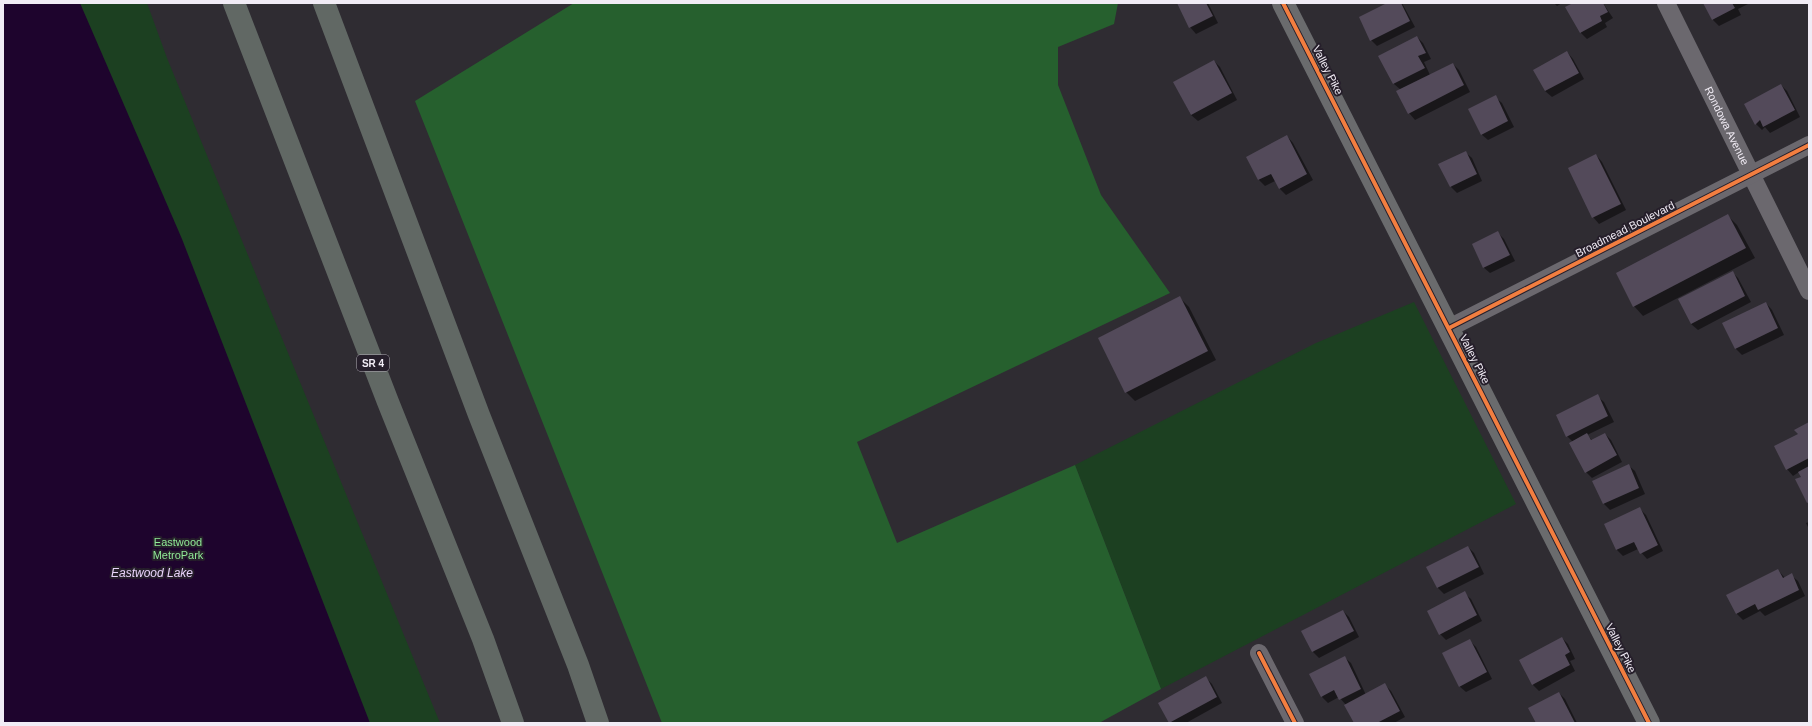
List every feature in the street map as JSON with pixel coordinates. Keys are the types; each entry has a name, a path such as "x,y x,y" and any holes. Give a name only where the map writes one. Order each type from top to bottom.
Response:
{"highway":[{"name":"SR 4","path":"234,3 388,402 483,639 512,723"},
{"path":"324,3 476,408 578,665 598,723"}],"street":[{"name":"Valley Pike","path":"1283,3 1649,723"},
{"name":"Rondowa Avenue","path":"1666,3 1809,291"},
{"name":"Broadmead Boulevard","path":"1449,328 1809,145"},
{"path":"1260,653 1295,723"}],"green space":[{"name":"Eastwood Lake","path":"3,3 147,3 167,58 440,723 3,723"},
{"path":"574,3 1118,3 1114,24 1058,47 1058,85 1101,195 1170,293 857,442 897,543 1075,465 1161,689 1099,723 662,723 415,101"},
{"path":"1414,302 1516,504 1161,689 1075,465 1316,343"}],"water":[{"name":"Eastwood Lake","path":"3,3 80,3 182,239 370,723 3,723"}],"building":[{"path":"1177,3 1206,3 1213,16 1189,28"},
{"path":"1387,3 1401,3 1410,21 1370,41 1359,17"},
{"path":"1573,3 1603,3 1608,12 1600,16 1602,21 1580,33 1565,7"},
{"path":"1703,3 1732,3 1735,8 1712,20"},
{"path":"1417,36 1426,53 1418,56 1425,68 1393,84 1378,56"},
{"path":"1567,51 1579,73 1545,91 1533,70"},
{"path":"1214,60 1232,93 1191,115 1173,82"},
{"path":"1453,63 1464,85 1408,114 1396,91"},
{"path":"1781,84 1795,110 1763,127 1760,120 1755,125 1744,104"},
{"path":"1496,95 1508,121 1481,135 1468,109"},
{"path":"1287,135 1307,174 1279,189 1271,174 1258,180 1246,157"},
{"path":"1466,151 1477,174 1450,187 1438,164"},
{"path":"1596,154 1621,204 1592,218 1568,168"},
{"path":"1728,214 1746,248 1633,307 1616,273"},
{"path":"1498,231 1510,255 1483,268 1472,244"},
{"path":"1733,271 1745,296 1691,324 1678,299"},
{"path":"1180,296 1208,351 1125,393 1098,338"},
{"path":"1766,302 1778,328 1735,349 1722,323"},
{"path":"1598,394 1608,416 1566,437 1556,415"},
{"path":"1809,422 1809,458 1786,470 1774,446 1798,434 1794,430"},
{"path":"1587,433 1591,440 1605,433 1617,455 1585,473 1569,443"},
{"path":"1629,464 1639,488 1603,504 1592,481"},
{"path":"1809,466 1809,502 1807,503 1795,479 1801,477 1798,472"},
{"path":"1640,507 1658,545 1640,554 1634,542 1616,550 1604,524"},
{"path":"1468,546 1479,567 1437,588 1426,567"},
{"path":"1778,569 1783,578 1792,573 1799,590 1758,610 1755,604 1736,614 1726,595"},
{"path":"1465,591 1477,615 1439,635 1427,611"},
{"path":"1343,610 1354,631 1312,652 1301,631"},
{"path":"1562,637 1570,652 1565,655 1570,665 1532,685 1519,660"},
{"path":"1470,639 1487,672 1459,687 1442,653"},
{"path":"1345,656 1361,689 1339,700 1334,690 1321,697 1309,674"},
{"path":"1206,676 1217,697 1169,723 1158,703"},
{"path":"1385,683 1400,711 1377,723 1354,723 1344,705"},
{"path":"1559,692 1575,723 1536,723 1528,708"}],"cycle path":[{"path":"1283,3 1649,723"},
{"path":"1449,328 1809,145"},
{"path":"1259,653 1295,723"}],"park label":[{"name":"Eastwood MetroPark","path":"178,548"}]}
